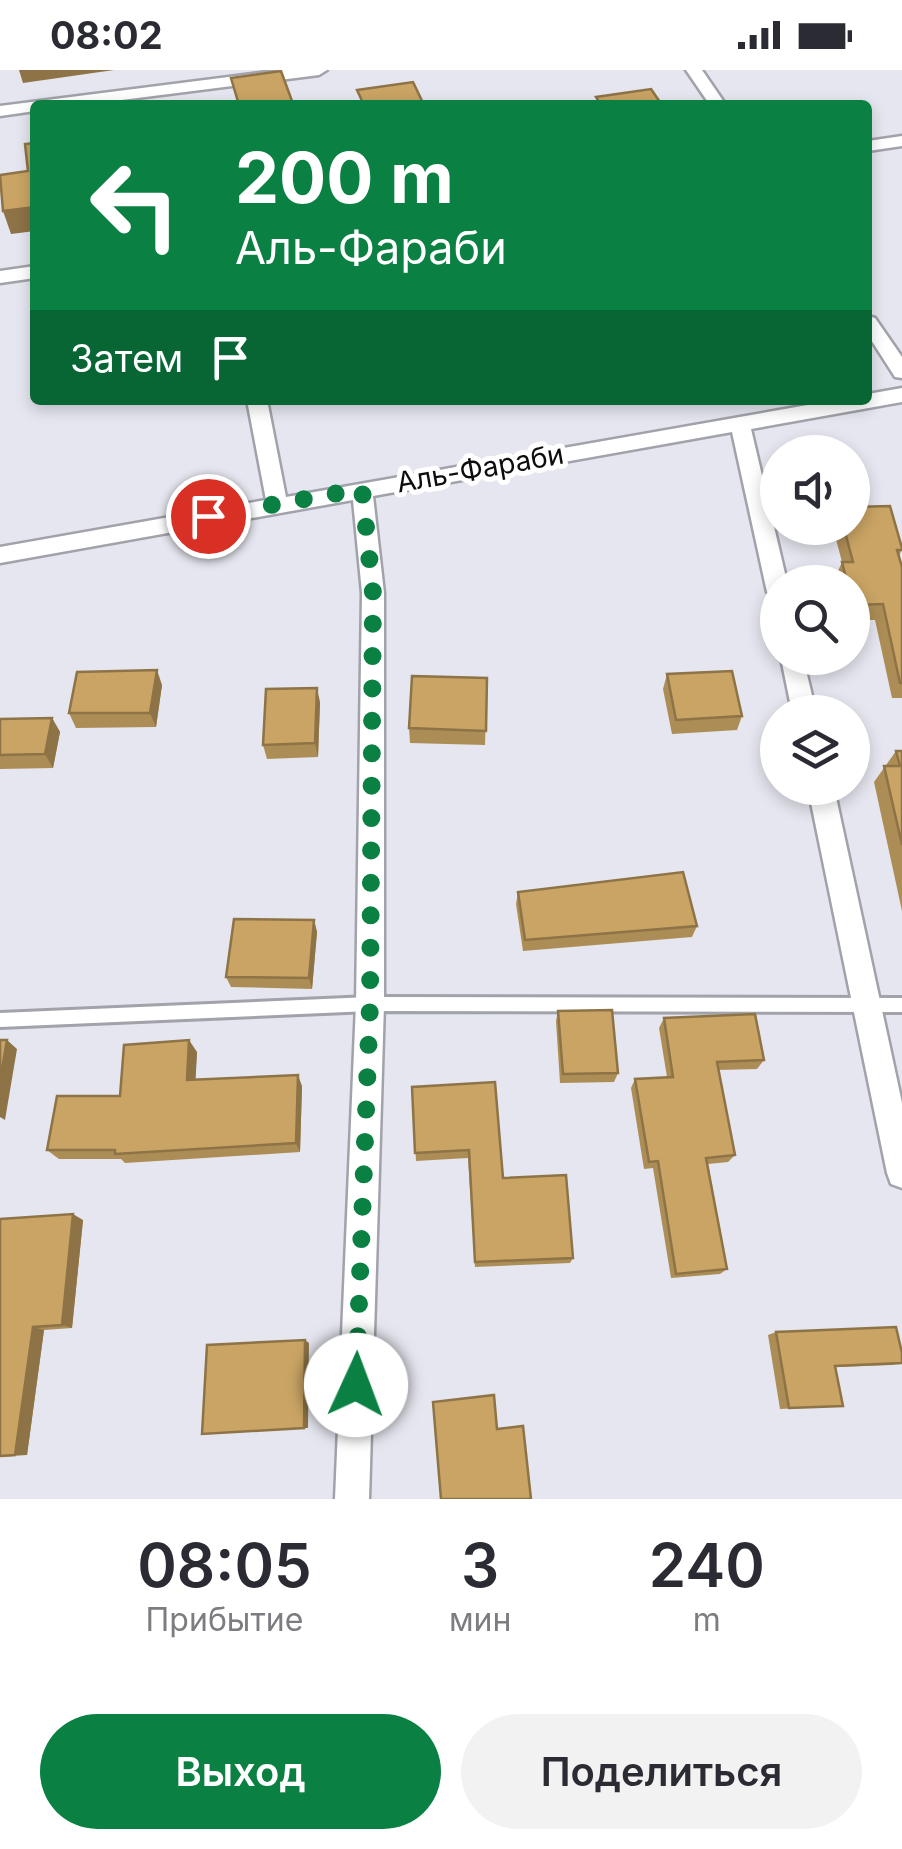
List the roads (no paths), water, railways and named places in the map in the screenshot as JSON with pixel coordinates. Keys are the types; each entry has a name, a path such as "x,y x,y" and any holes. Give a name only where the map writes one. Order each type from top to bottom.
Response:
{"street":[{"path":"69,100 177,78 319,70"},
{"path":"694,70 715,100"},
{"path":"0,111 30,107"},
{"path":"872,145 902,141"},
{"path":"0,276 30,273"},
{"path":"872,328 902,372"},
{"name":"Аль-Фараби","path":"872,400 902,395"},
{"path":"258,405 276,504"},
{"name":"Аль-Фараби","path":"0,556 844,405"},
{"path":"740,423 772,565"},
{"path":"352,1499 370,1004 373,593 362,489"},
{"path":"824,805 902,1172"}],"lane":[{"path":"0,1020 370,1004 902,1005"}]}
